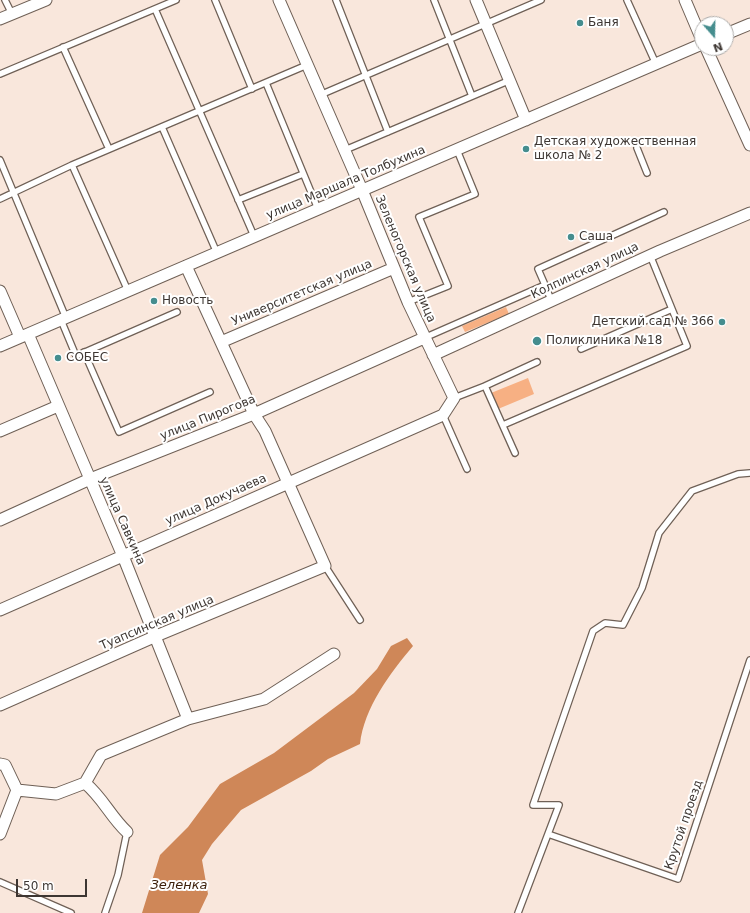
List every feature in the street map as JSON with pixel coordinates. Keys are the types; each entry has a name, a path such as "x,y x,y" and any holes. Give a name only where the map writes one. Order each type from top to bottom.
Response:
{"street":[{"path":"0,19 46,0"},
{"name":"Зеленогорская улица","path":"279,0 345,150 408,302 454,398"},
{"path":"476,0 508,81 526,120"},
{"path":"685,0 694,21"},
{"path":"734,31 750,24"},
{"name":"улица Маршала Толбухина","path":"0,346 694,47"},
{"path":"710,56 750,145"},
{"name":"Колпинская улица","path":"433,355 650,256 750,213"},
{"path":"186,266 254,414 265,430 325,566"},
{"name":"Университетская улица","path":"221,342 394,268"},
{"name":"улица Савкина","path":"0,291 58,406 123,556 188,719"},
{"name":"улица Пирогова","path":"0,520 90,479 254,414 424,338"},
{"path":"443,415 454,398"},
{"path":"0,431 58,406"},
{"name":"улица Докучаева","path":"0,610 443,415"},
{"name":"Туапсинская улица","path":"0,705 156,636 325,566"},
{"path":"17,790 56,794 85,783 101,755 188,719 264,700 334,654"},
{"path":"0,764 5,765 17,790 0,834"},
{"path":"85,783 98,793 119,824 127,832"}],"lane":[{"path":"5,0 12,14"},
{"path":"0,74 176,0"},
{"path":"215,0 252,89"},
{"path":"336,0 388,132"},
{"path":"434,0 472,96"},
{"path":"320,95 541,0"},
{"path":"627,0 656,64"},
{"path":"155,9 254,236"},
{"path":"63,47 109,149"},
{"path":"0,199 72,165 307,65"},
{"path":"345,150 508,81"},
{"path":"266,83 318,209"},
{"path":"162,127 217,253"},
{"path":"637,148 647,173"},
{"path":"408,302 448,286 419,217 475,194 457,150"},
{"path":"0,160 63,319 76,356 177,312"},
{"path":"72,165 128,291"},
{"path":"238,200 303,174"},
{"path":"552,300 538,269 664,212"},
{"path":"503,425 687,346 650,256"},
{"path":"424,338 545,285"},
{"path":"581,349 672,309"},
{"path":"84,352 119,432 210,392"},
{"path":"454,398 485,386 537,362"},
{"path":"485,386 515,453"},
{"path":"443,415 467,469"},
{"path":"518,913 559,805 533,805 593,631 605,623 623,625 642,588 659,532 692,491 738,474 750,474"},
{"path":"325,566 360,620"},
{"name":"Крутой проезд","path":"548,834 678,879 750,660"},
{"path":"105,913 118,875 127,832"},
{"path":"0,882 71,913"}],"shaded area":[{"path":"506,307 509,314 465,332 462,326"},
{"path":"528,378 534,394 498,409 491,393"}],"water":[{"name":"Зеленка","path":"407,638 413,646 387,679 372,704 362,731 360,744 328,759 311,771 241,810 212,844 202,860 208,894 199,913 142,913 160,855 188,827 220,784 274,753 354,693 377,669 391,646"}],"place":[{"name":"Баня","path":"580,23"},
{"name":"Детская художественная школа № 2","path":"526,149"},
{"name":"Саша","path":"571,237"},
{"name":"Новость","path":"154,301"},
{"name":"Детский сад № 366","path":"722,322"},
{"name":"Поликлиника №18","path":"537,341"},
{"name":"СОБЕС","path":"58,358"}]}
